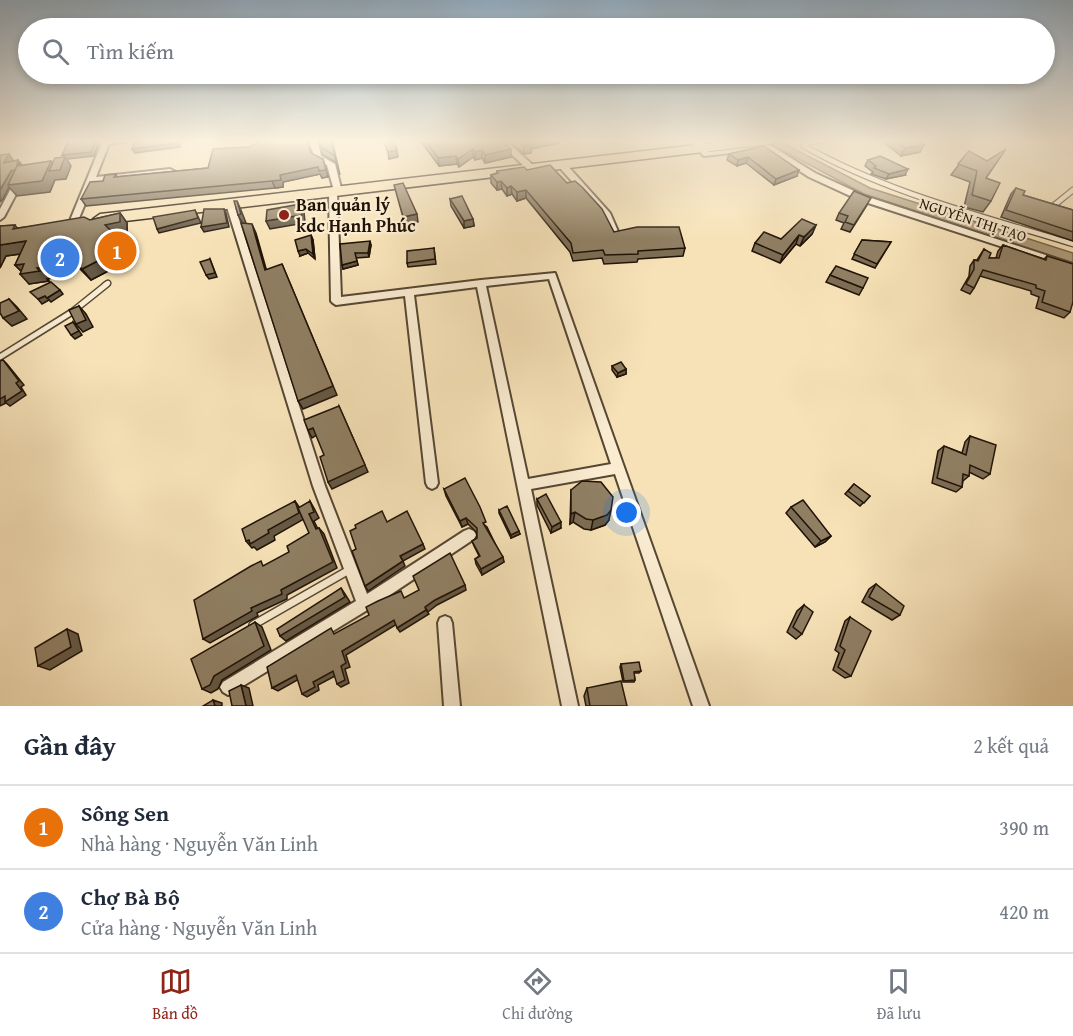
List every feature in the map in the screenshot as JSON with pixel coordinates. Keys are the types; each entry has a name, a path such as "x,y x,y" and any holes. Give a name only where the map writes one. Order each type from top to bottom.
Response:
{"highway":[{"path":"68,223 507,173"}],"street":[{"path":"68,223 93,173"},
{"path":"90,180 153,173"},
{"path":"332,173 335,193 336,301 552,274 701,706"},
{"path":"570,173 608,216 615,236"},
{"name":"NGUYỄN THỊ TẠO","path":"809,173 862,198 1073,267"},
{"path":"0,217 20,179"},
{"path":"230,204 319,486 364,604"},
{"path":"481,283 570,706"},
{"path":"409,292 432,483"},
{"path":"524,486 619,468"},
{"path":"228,687 364,604 469,536"},
{"path":"445,623 452,706"}],"lane":[{"path":"858,173 898,189 1073,244"},
{"path":"1052,207 1073,190"},
{"path":"0,357 72,312 108,283"},
{"path":"242,632 351,569"}],"shaded area":[{"path":"825,173 841,173 870,188 1073,253 1073,263 864,194"}],"building":[{"path":"0,173 10,173 0,190"},
{"path":"14,173 46,173 42,181 8,185"},
{"path":"156,173 290,173 280,175 281,180 81,199 90,182 103,181 105,175 116,174 114,177"},
{"path":"558,173 567,183 575,181 582,187 602,209 614,232 637,227 679,227 685,248 638,251 638,254 605,255 603,250 573,253 571,243 526,190 517,192 511,186 507,188 501,181 497,182 491,175"},
{"path":"768,173 791,173 776,179"},
{"path":"977,173 989,173 986,178 1000,183 991,201 972,195"},
{"path":"403,183 417,214 403,217 394,185"},
{"path":"1016,188 1025,191 1023,195 1073,210 1073,232 1006,210"},
{"path":"854,191 871,198 854,225 845,222 848,216 839,213"},
{"path":"462,196 473,219 464,221 450,199"},
{"path":"234,201 237,201 241,214 238,215"},
{"path":"301,204 302,215 266,221 267,210"},
{"path":"204,209 224,209 227,223 201,227"},
{"path":"195,210 198,218 157,229 153,217"},
{"path":"120,213 120,222 105,225 127,246 82,269 70,257 55,259 53,266 37,268 40,271 20,274 24,264 15,265 26,241 0,245 0,226 15,225 13,229 84,217 90,220"},
{"path":"802,219 816,225 804,237 799,235 783,255 755,243 764,232 781,239"},
{"path":"241,223 252,224 265,270 282,264 333,386 298,401"},
{"path":"311,235 313,254 306,249 298,251 295,240"},
{"path":"862,240 891,242 877,264 854,254"},
{"path":"370,241 368,253 355,253 357,261 342,265 340,244"},
{"path":"1003,245 1046,260 1047,256 1073,264 1073,302 1070,312 1042,302 1045,291 1036,288 1036,285 983,270 974,288 966,284 974,269 974,260 978,261 984,249 991,253 989,258 999,258"},
{"path":"434,248 435,259 407,263 407,251"},
{"path":"210,259 215,273 206,275 200,262"},
{"path":"836,266 868,278 863,288 830,275"},
{"path":"51,282 60,290 47,298 45,296 38,299 30,292"},
{"path":"9,299 19,311 3,318 0,313 0,303"},
{"path":"79,306 86,320 76,324 69,310"},
{"path":"73,322 79,331 71,335 65,326"},
{"path":"3,360 19,381 16,383 22,391 5,402 5,396 0,399 0,361"},
{"path":"621,362 626,369 618,373 612,366"},
{"path":"339,406 365,465 328,482 320,457 324,455 313,428 308,430 304,420"},
{"path":"970,436 996,445 990,474 970,465 969,476 963,474 962,487 937,478 944,446 966,455"},
{"path":"465,478 486,522 483,523 503,557 481,569 475,559 480,556 472,541 477,538 477,528 466,518 460,521 444,489"},
{"path":"582,481 601,482 613,497 611,510 607,515 593,520 586,519 575,512 571,514 571,490"},
{"path":"854,484 870,496 864,503 848,491"},
{"path":"546,494 561,522 552,527 537,499"},
{"path":"803,500 831,536 821,541 791,507"},
{"path":"295,501 299,513 268,530 269,533 250,544 249,540 246,541 242,529"},
{"path":"310,501 314,512 309,514 316,529 319,528 333,562 281,590 282,594 251,608 252,611 203,639 194,600 251,566 261,561 263,566 289,552 287,546 309,533 298,508"},
{"path":"507,506 519,531 511,535 499,510"},
{"path":"382,511 387,522 407,511 423,544 400,556 403,561 365,586 352,551 356,549 350,531 356,528 355,525"},
{"path":"450,553 465,585 435,600 425,607 426,610 397,628 394,620 342,651 346,663 341,666 345,680 337,684 333,671 313,682 315,687 302,694 296,675 272,688 267,667 331,628 334,634 369,615 366,607 401,591 404,598 419,590 413,576"},
{"path":"876,584 904,606 900,615 869,597"},
{"path":"341,588 345,597 280,636 277,629"},
{"path":"804,605 813,612 802,634 793,627"},
{"path":"850,617 871,631 851,676 838,667 845,650 840,646"},
{"path":"255,622 264,646 214,676 210,685 202,689 191,659"},
{"path":"67,629 71,647 38,666 35,648"},
{"path":"639,662 641,671 634,672 635,680 624,681 621,664"},
{"path":"621,681 627,706 590,706 587,688"},
{"path":"241,685 246,706 232,706 229,691"},
{"path":"213,700 215,706 203,706"}],"place":[{"name":"Ban quản lý kdc Hạnh Phúc","path":"284,215"},
{"name":"Sông Sen","path":"117,251"},
{"name":"Chợ Bà Bộ","path":"60,258"}]}
